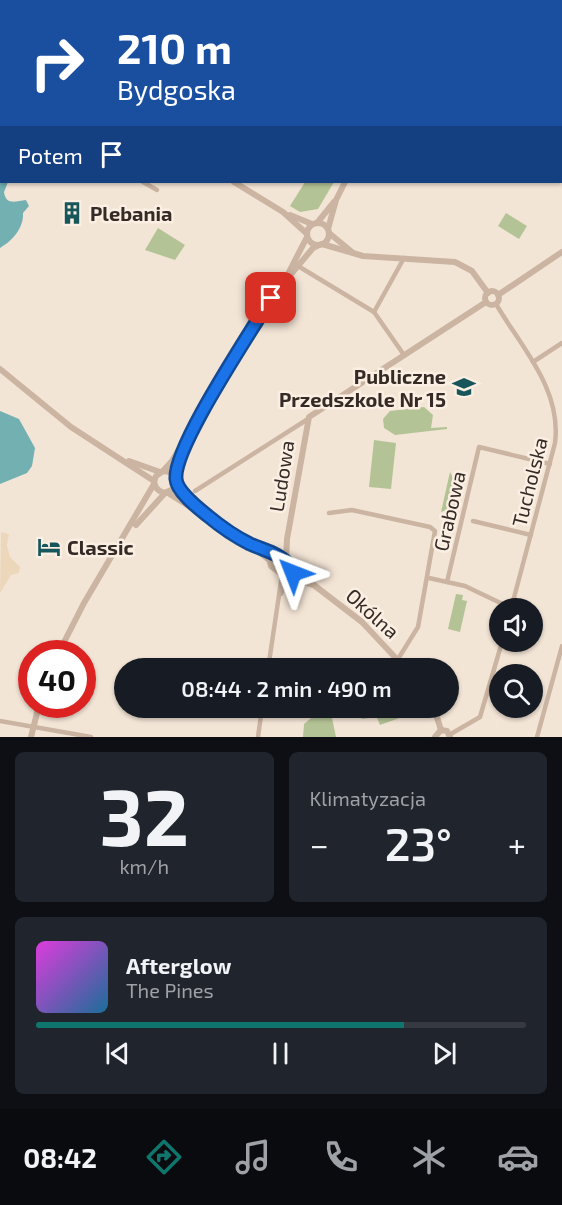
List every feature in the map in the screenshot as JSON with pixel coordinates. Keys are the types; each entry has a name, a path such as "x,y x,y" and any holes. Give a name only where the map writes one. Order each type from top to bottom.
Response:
{"street":[{"path":"145,183 157,190"},
{"path":"236,183 283,212 314,223 324,224 355,254"},
{"path":"281,285 321,244 329,231 336,200 344,183"},
{"path":"65,640 84,603 121,544 154,483 281,285 314,223 336,200"},
{"path":"283,212 313,244 321,244 355,254 443,260 460,264 472,271 488,293 498,295 562,252"},
{"path":"374,312 404,258"},
{"path":"298,266 374,312 404,355"},
{"path":"195,491 486,302 488,293"},
{"path":"486,302 495,304 499,299 498,295"},
{"name":"Tucholska","path":"495,304 550,389 556,410 556,438 514,598"},
{"path":"533,362 562,343"},
{"path":"0,369 71,427 154,483 157,490 207,516 251,545 269,560 271,566 286,576"},
{"path":"121,544 166,493 173,490 178,465 201,413"},
{"name":"Ludowa","path":"286,561 287,539 308,419"},
{"name":"Grabowa","path":"447,582 479,447 550,464"},
{"path":"120,459 161,472 170,472 207,516"},
{"name":"Grabowa","path":"329,513 352,510 435,530 427,570 429,578 417,628 398,658"},
{"path":"473,521 531,536"},
{"name":"Ludowa","path":"269,560 287,539"},
{"path":"251,545 275,552"},
{"name":"Okólna","path":"275,552 293,569 353,614 398,658"},
{"path":"270,658 281,594 286,576 293,569"},
{"path":"281,594 286,585 286,576"},
{"name":"Okólna","path":"286,576 314,585"},
{"path":"429,578 465,586 490,598"},
{"path":"286,585 298,580"},
{"path":"537,737 562,646"},
{"path":"437,718 441,730 450,736 472,723 483,712 499,652"},
{"path":"31,737 35,718"},
{"path":"258,737 261,718"},
{"path":"0,721 91,737"},
{"path":"435,737 441,730"}],"green space":[{"path":"304,183 333,183 318,209 300,212 290,206"},
{"path":"506,213 527,226 519,239 498,226"},
{"path":"158,228 185,245 175,260 145,250"},
{"path":"424,407 433,415 431,428 447,427 447,429 395,435 384,428 383,419 390,411"},
{"path":"374,440 396,443 391,489 369,487"},
{"path":"450,472 460,491 457,506 441,512"},
{"path":"456,594 463,595 462,600 467,601 460,632 448,629"},
{"path":"311,718 332,718 336,737 303,737 304,724"},
{"path":"377,718 400,718 380,725"}],"shaded area":[{"path":"1,532 9,534 7,545 10,557 20,567 19,573 11,575 0,593"}],"water":[{"path":"0,183 8,183 4,192 7,199 12,202 26,200 29,206 23,213 22,224 16,234 0,248"},
{"path":"0,411 19,419 35,448 32,466 27,473 0,484"}],"place":[{"name":"Plebania","path":"72,213"},
{"name":"Publiczne Przedszkole Nr 15","path":"464,387"},
{"name":"Classic","path":"49,547"}],"route":[{"path":"271,298 201,413 178,465 176,482 179,488 207,516 251,545 277,554 289,564 293,573"}]}
